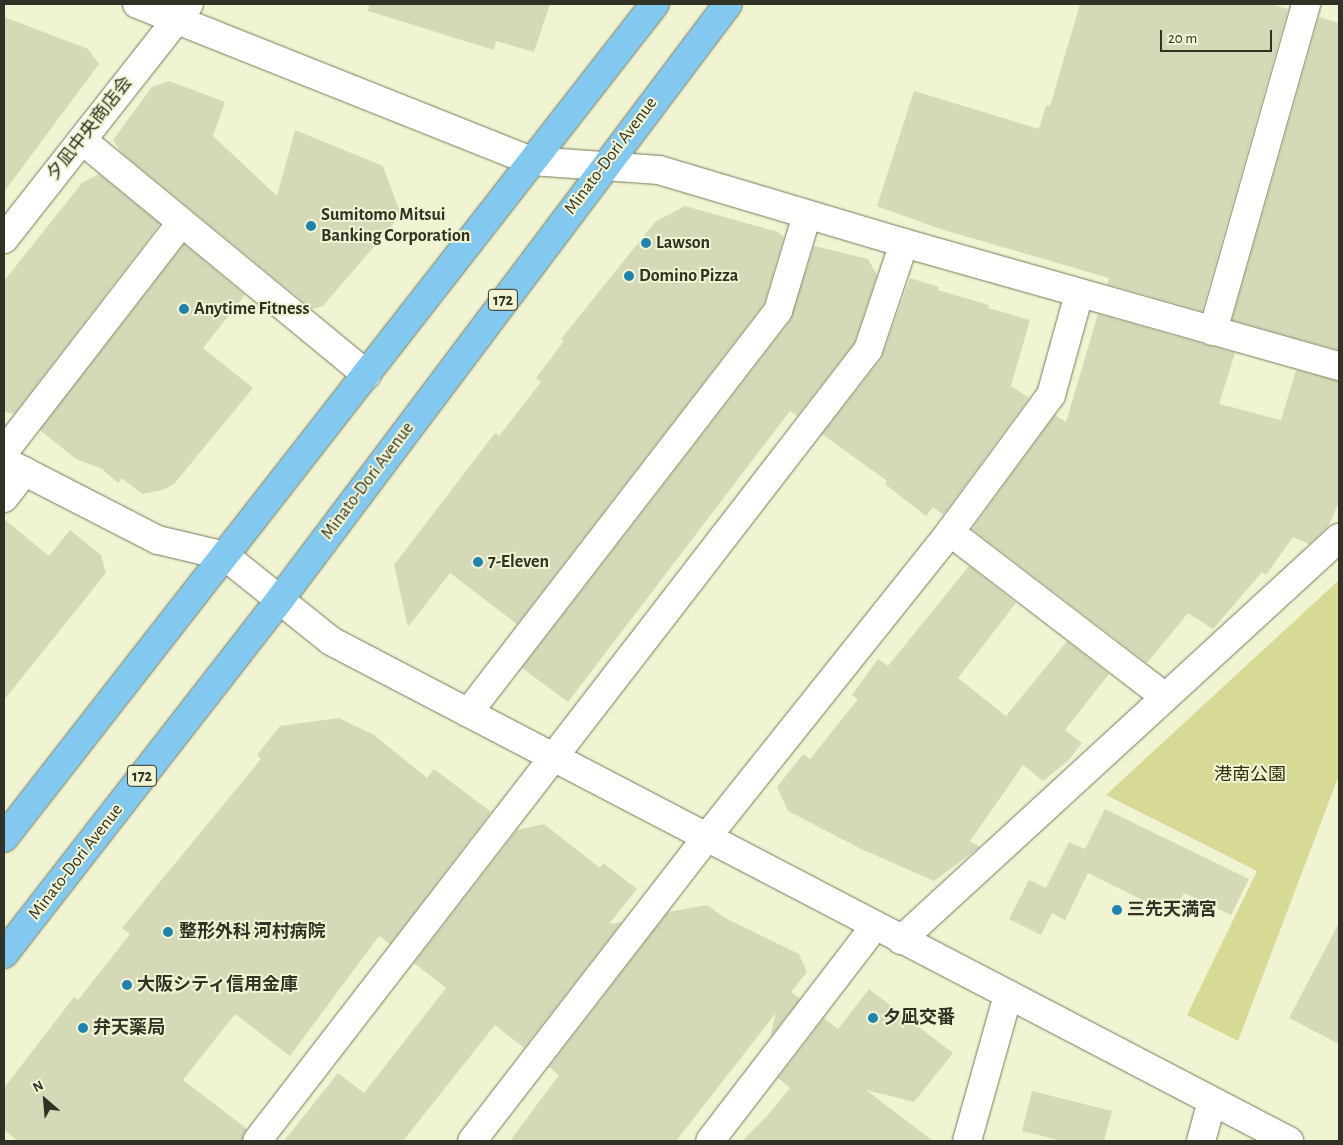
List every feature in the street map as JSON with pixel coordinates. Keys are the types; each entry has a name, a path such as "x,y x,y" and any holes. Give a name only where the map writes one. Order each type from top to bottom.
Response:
{"highway":[{"path":"4,838 655,4"},
{"name":"Minato-Dori Avenue","path":"4,954 281,598 603,166 728,4"}],"street":[{"path":"136,4 182,12 532,161 659,170 904,244 1339,366"},
{"path":"1214,332 1306,4"},
{"name":"夕凪中央商店会","path":"4,239 182,12"},
{"path":"82,140 180,224 367,375"},
{"path":"468,713 778,311 807,215"},
{"path":"4,452 180,224"},
{"path":"257,1141 868,350 904,244"},
{"path":"472,1141 706,838 950,532 1051,395 1079,294"},
{"path":"4,498 14,466 158,540 225,556 281,598 331,642 1289,1141"},
{"path":"950,532 1166,697"},
{"path":"902,940 1339,538"},
{"path":"710,1141 875,926"},
{"path":"968,1141 1008,995"},
{"path":"1201,1141 1212,1101"}],"green space":[{"name":"港南公園","path":"1339,580 1339,775 1238,1041 1187,1015 1257,871 1106,795"}],"building":[{"path":"369,4 550,4 534,52 496,41 494,50 368,11"},
{"path":"1080,4 1271,4 1288,9 1202,311 1107,284 1109,278 937,228 877,206 914,91 1039,129 1046,105 1050,106"},
{"path":"4,17 88,49 99,64 4,192"},
{"path":"1319,17 1339,23 1339,350 1232,320"},
{"path":"169,81 225,102 213,136 277,196 295,130 383,166 401,215 323,306 312,309 121,152 113,140 152,87"},
{"path":"99,174 160,224 14,414 4,412 4,281 82,183"},
{"path":"685,206 778,232 784,237 764,304 517,624 450,573 408,627 394,565 495,433 499,436 541,382 536,378 564,341 561,339 655,222"},
{"path":"184,244 245,295 203,348 253,388 174,484 163,490 142,494 122,478 118,483 102,469 76,459 40,430"},
{"path":"814,246 868,259 877,275 854,343 797,416 790,411 568,702 522,668 790,321"},
{"path":"910,278 939,287 938,290 989,305 988,308 1030,320 1011,386 1029,398 943,515 933,507 926,516 885,484 887,481 822,434 881,359"},
{"path":"1098,314 1235,353 1219,404 1281,420 1296,370 1339,381 1339,502 1328,527 1309,544 1293,537 1266,575 1262,572 1213,629 1188,613 1147,663 972,529 1055,415 1066,422"},
{"path":"4,519 49,556 70,530 101,555 106,573 4,700"},
{"path":"969,566 1016,603 958,678 1006,716 1067,641 1109,674 1065,730 1082,743 1068,761 1043,781 1023,765 970,841 980,847 934,881 861,849 788,811 777,787 803,754 810,759 858,699 852,695 878,659 888,666"},
{"path":"339,718 374,735 427,778 434,769 491,812 390,944 379,936 290,1056 235,1014 183,1080 247,1129 242,1141 18,1141 4,1130 4,1088 74,997 78,1000 130,934 122,928 261,759 257,755 280,726"},
{"path":"1105,809 1249,879 1231,915 1184,893 1173,915 1088,873 1065,920 1052,913 1041,935 1009,919 1029,880 1046,888 1069,842 1085,849"},
{"path":"544,824 600,868 603,863 637,889 609,924 622,922 524,1048 495,1025 403,1141 284,1141 338,1073 364,1093 446,988 414,963 517,830"},
{"path":"707,905 725,918 799,954 807,972 791,992 800,999 770,1037 776,1013 676,1141 510,1141 559,1075 549,1067 668,912"},
{"path":"1339,923 1339,1044 1289,1018"},
{"path":"869,989 953,1053 914,1102 866,1090 933,1141 742,1141 768,1115 790,1088 778,1078 824,1018 838,1029"},
{"path":"1032,1091 1112,1111 1104,1141 1062,1141 1022,1131"}],"place":[{"name":"Sumitomo Mitsui Banking Corporation","path":"311,226"},
{"name":"Lawson","path":"646,243"},
{"name":"Domino Pizza","path":"629,276"},
{"name":"Anytime Fitness","path":"184,309"},
{"name":"7-Eleven","path":"478,562"},
{"name":"三先天満宮","path":"1117,910"},
{"name":"整形外科 河村病院","path":"168,932"},
{"name":"大阪シティ信用金庫","path":"127,985"},
{"name":"夕凪交番","path":"873,1018"},
{"name":"弁天薬局","path":"83,1028"}]}
